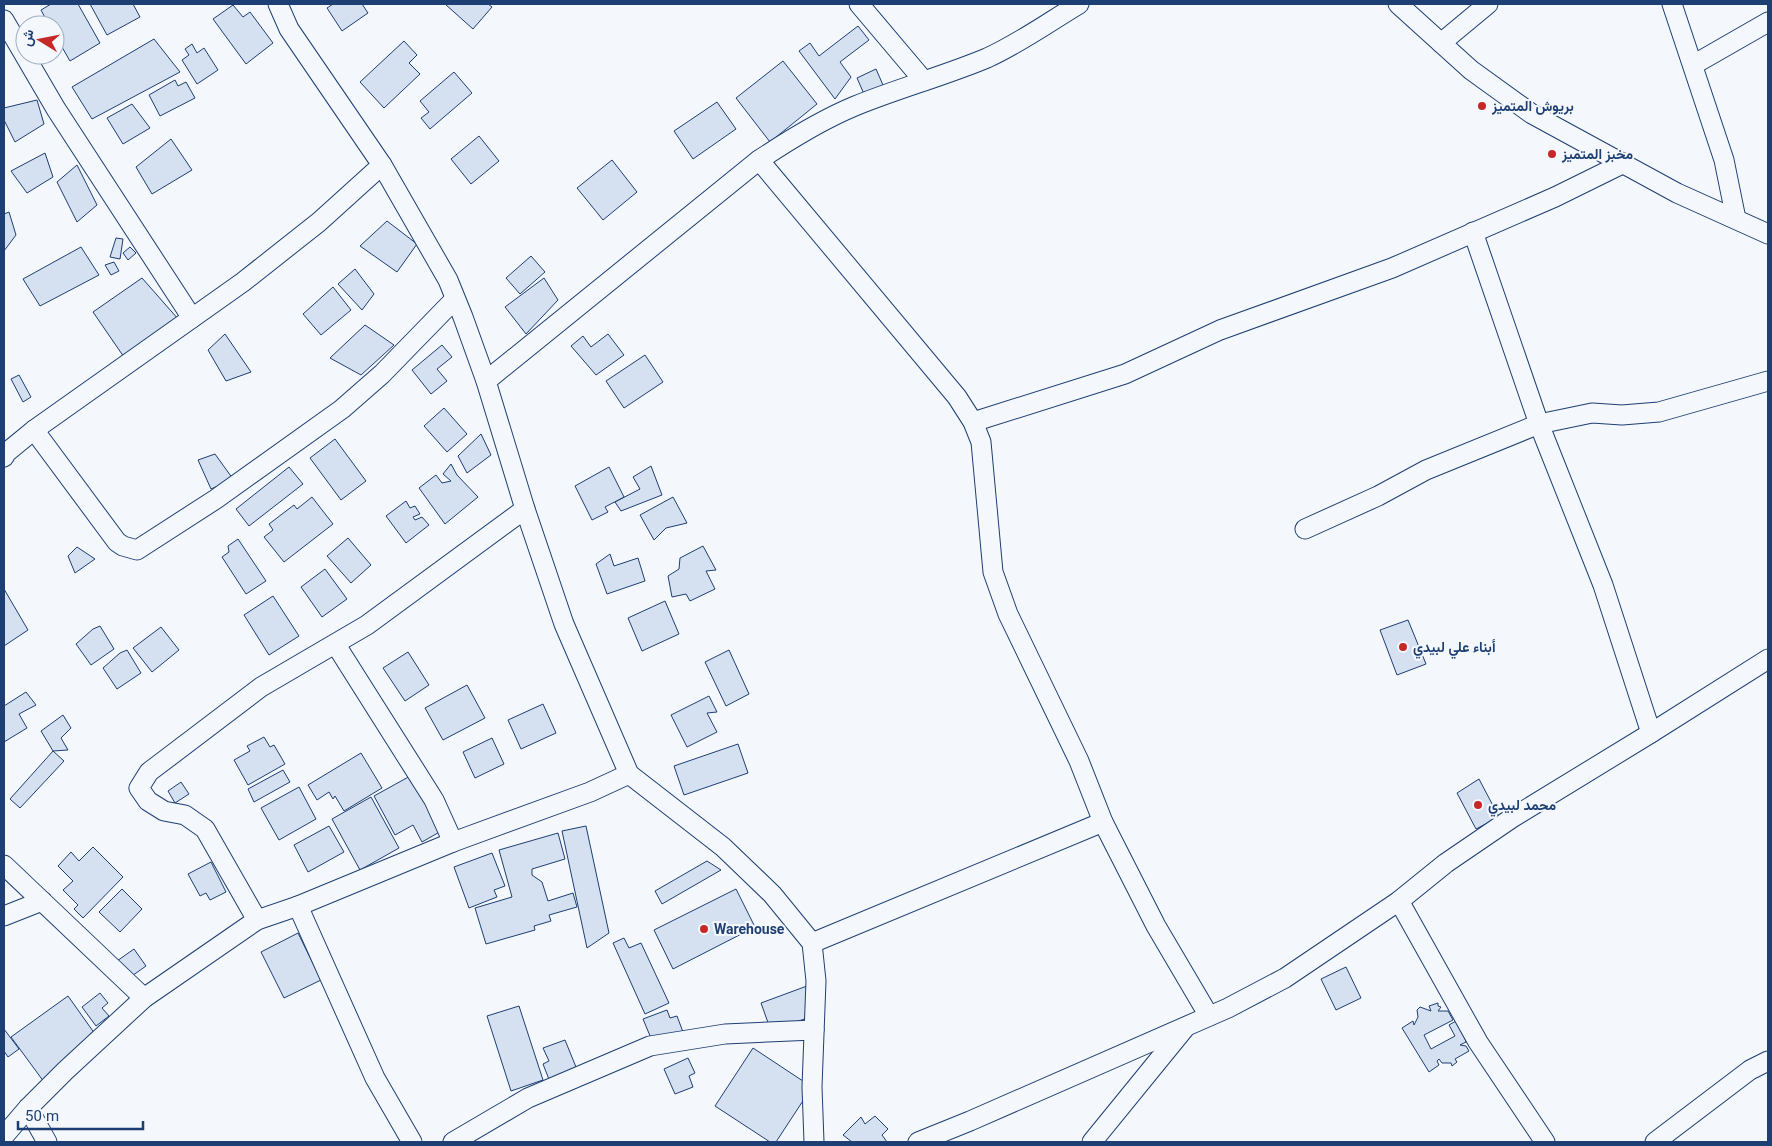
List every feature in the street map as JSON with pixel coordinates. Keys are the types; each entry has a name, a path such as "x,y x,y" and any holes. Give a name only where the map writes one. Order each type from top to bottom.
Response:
{"street":[{"path":"278,4 289,29 382,165 448,280 486,381 525,509 564,624 629,774 722,847 772,894 812,943 816,981 812,1087 814,1142"},
{"path":"859,4 924,81"},
{"path":"486,381 759,160 792,138 853,107 961,69 990,56 1020,41 1079,4"},
{"path":"1398,4 1471,70 1532,114 1677,193 1768,234"},
{"path":"1441,43 1488,4"},
{"path":"1672,4 1724,160 1736,219"},
{"path":"4,20 56,109 192,318"},
{"path":"1693,65 1768,22"},
{"path":"759,160 916,346 957,397 973,422 981,442 993,572 1008,614 1079,761 1103,822 1156,926 1209,1016"},
{"path":"973,422 1125,374 1220,330 1392,268 1555,197 1624,163"},
{"path":"4,457 6,453 34,430 243,282 312,228 382,165"},
{"path":"1473,232 1539,424 1603,585 1651,733"},
{"path":"34,430 118,542 123,546 137,550 216,499 342,410 382,374 456,299"},
{"path":"1305,530 1378,496 1426,470 1539,424 1592,413 1622,415 1659,412 1768,381"},
{"path":"256,920 205,829 185,815 164,811 148,801 139,788 149,772 261,687 336,645 367,625 525,509"},
{"path":"336,645 434,800 453,842"},
{"path":"918,1142 970,1122 1209,1016 1285,978 1399,901 1446,863 1512,818 1768,659"},
{"path":"4,1136 28,1108 144,998 256,920 298,906 453,842 590,792 629,774"},
{"path":"812,943 1103,822"},
{"path":"4,865 144,998"},
{"path":"4,916 42,901"},
{"path":"1399,901 1478,1042 1544,1142"},
{"path":"298,906 375,1078 412,1142"},
{"path":"1092,1142 1186,1026"},
{"path":"453,1142 528,1098 650,1046 725,1034 814,1030"},
{"path":"1655,1142 1750,1070 1768,1061"},
{"path":"28,1108 47,1142"}],"building":[{"path":"51,4 78,4 100,43 70,61 65,52 65,15 44,15 41,10"},
{"path":"90,4 133,4 140,17 107,35"},
{"path":"333,4 362,4 368,13 342,31 327,8"},
{"path":"445,4 488,4 492,7 473,29"},
{"path":"233,5 243,17 250,12 273,43 246,64 213,19"},
{"path":"858,26 869,40 840,62 851,77 835,99 799,51 810,43 819,56"},
{"path":"154,39 180,72 92,119 72,87"},
{"path":"404,41 417,55 409,63 420,74 384,108 360,82"},
{"path":"192,44 197,53 204,48 218,70 197,84 182,60 189,55 185,49"},
{"path":"783,61 817,104 770,142 736,98"},
{"path":"876,69 883,85 864,94 857,78"},
{"path":"454,72 472,93 430,129 421,118 429,112 420,101"},
{"path":"175,80 178,86 186,82 195,98 160,116 149,95"},
{"path":"37,100 44,124 15,142 4,120 4,108"},
{"path":"717,102 736,129 693,159 674,131"},
{"path":"132,104 150,128 123,144 107,118"},
{"path":"479,136 499,161 471,184 451,159"},
{"path":"171,139 192,170 152,194 136,167"},
{"path":"45,153 53,177 27,193 11,171"},
{"path":"612,160 637,192 603,220 577,188"},
{"path":"77,165 97,205 77,222 57,182"},
{"path":"9,212 16,235 4,251 4,214"},
{"path":"387,221 417,244 397,272 360,246"},
{"path":"116,238 123,239 120,259 110,257"},
{"path":"81,247 99,275 40,306 23,279"},
{"path":"130,247 136,253 128,260 123,253"},
{"path":"531,256 545,272 520,294 506,278"},
{"path":"114,262 119,271 111,275 105,265"},
{"path":"355,269 374,294 362,310 338,284"},
{"path":"142,278 179,320 126,360 93,312"},
{"path":"544,278 558,300 526,334 505,307"},
{"path":"333,287 351,310 321,335 303,314"},
{"path":"365,325 394,345 361,375 330,358"},
{"path":"225,334 251,372 226,381 208,350"},
{"path":"608,334 624,355 596,375 571,346 583,336 591,347"},
{"path":"442,345 452,357 437,369 447,381 431,394 412,370"},
{"path":"645,355 663,382 624,408 606,381"},
{"path":"19,375 31,397 23,402 11,379"},
{"path":"444,408 467,434 447,452 424,426"},
{"path":"481,434 491,455 467,473 458,456"},
{"path":"335,439 366,481 341,500 310,458"},
{"path":"215,454 233,479 211,489 198,460"},
{"path":"451,464 457,475 478,497 445,524 419,488 436,475 442,483 451,481 443,474"},
{"path":"651,466 662,495 621,511 615,502 640,489 633,477"},
{"path":"289,467 303,484 249,526 236,509"},
{"path":"609,467 624,497 605,507 608,512 592,520 575,486"},
{"path":"312,497 333,524 284,562 264,537 273,530 269,524 294,505 297,509"},
{"path":"673,497 687,523 666,528 654,540 640,515"},
{"path":"406,501 410,508 415,506 420,514 413,517 415,520 422,517 429,525 406,543 386,516"},
{"path":"348,538 371,565 351,583 327,556"},
{"path":"238,539 266,581 246,594 222,557 229,552 228,546"},
{"path":"703,546 716,570 706,571 715,589 690,601 686,594 672,597 668,576 679,569 680,558"},
{"path":"77,547 95,559 75,573 68,556"},
{"path":"610,554 614,566 638,558 645,581 607,594 596,564"},
{"path":"325,569 347,599 322,617 301,587"},
{"path":"4,589 28,630 4,646"},
{"path":"273,596 299,636 269,655 244,615"},
{"path":"665,601 679,634 642,651 628,618"},
{"name":"أبناء علي لبيدي","path":"1408,620 1426,664 1397,675 1380,630"},
{"path":"100,626 114,649 91,665 76,644 93,629"},
{"path":"161,627 179,650 152,672 133,648"},
{"path":"127,650 141,673 117,689 103,668 120,653"},
{"path":"729,650 749,694 726,706 705,662"},
{"path":"408,652 429,685 405,701 383,668"},
{"path":"467,685 485,718 443,740 425,708"},
{"path":"26,692 36,705 19,714 27,728 4,742 4,706"},
{"path":"709,696 717,712 707,713 717,732 687,747 671,715"},
{"path":"543,704 556,733 521,749 508,720"},
{"path":"63,715 71,728 61,738 68,750 53,751 41,731"},
{"path":"264,737 270,747 274,745 285,764 248,785 234,760 250,751 247,746"},
{"path":"492,738 504,764 475,778 463,752"},
{"path":"738,744 748,773 684,795 674,766"},
{"path":"53,751 64,761 20,808 10,799"},
{"path":"361,753 382,788 344,811 335,796 333,799 329,792 317,800 308,785"},
{"path":"283,770 290,782 254,802 248,789"},
{"path":"412,775 443,830 422,842 413,825 395,835 374,796"},
{"name":"محمد لبيدي","path":"1479,779 1499,817 1476,829 1457,793"},
{"path":"181,782 189,794 175,803 168,791"},
{"path":"299,787 316,819 279,840 261,808"},
{"path":"371,797 399,848 360,870 332,819"},
{"path":"329,826 344,852 308,872 294,845"},
{"path":"586,826 609,933 587,948 562,831"},
{"path":"558,833 565,859 532,869 532,875 542,882 548,901 573,893 577,907 549,915 551,921 534,926 535,930 486,944 475,908 512,897 499,850"},
{"path":"93,847 123,877 83,918 74,909 78,905 63,890 73,881 58,866 71,852 79,861"},
{"path":"492,853 505,886 494,890 497,897 469,908 454,867"},
{"path":"707,861 721,870 662,904 655,891"},
{"path":"211,862 226,892 210,900 206,893 200,896 188,874"},
{"path":"122,889 142,909 120,932 99,912"},
{"name":"Warehouse","path":"736,889 755,927 673,969 654,930"},
{"path":"298,933 321,980 284,998 261,952"},
{"path":"624,938 629,948 641,943 669,1003 645,1014 613,943"},
{"path":"134,949 146,966 129,978 117,961"},
{"path":"1346,967 1361,998 1336,1010 1321,979"},
{"path":"807,986 810,1017 771,1031 761,1003"},
{"path":"100,993 108,1003 102,1008 109,1016 96,1026 82,1007"},
{"path":"68,996 100,1041 44,1082 11,1037"},
{"path":"1438,1003 1438,1006 1441,1007 1438,1011 1448,1011 1453,1020 1424,1035 1431,1049 1455,1036 1449,1025 1456,1021 1466,1042 1460,1045 1466,1046 1469,1051 1455,1059 1457,1062 1452,1066 1451,1063 1442,1063 1439,1059 1437,1061 1439,1065 1429,1072 1402,1028 1413,1021 1414,1025 1418,1017 1417,1010 1420,1007 1431,1011 1429,1006"},
{"path":"519,1006 543,1080 511,1091 487,1016"},
{"path":"667,1010 670,1018 677,1016 683,1032 653,1043 643,1019"},
{"path":"4,1029 19,1049 8,1057 4,1051"},
{"path":"565,1040 578,1072 550,1082 543,1064 549,1061 543,1048"},
{"path":"753,1048 812,1087 776,1142 770,1142 715,1106"},
{"path":"688,1058 695,1073 689,1076 693,1087 675,1094 664,1069"},
{"path":"875,1116 888,1129 882,1135 887,1142 852,1142 843,1135 861,1117 865,1124"}],"place":[{"name":"بريوش المتميز","path":"1482,106"},
{"name":"مخبز المتميز","path":"1552,154"},
{"name":"أبناء علي لبيدي","path":"1403,647"},
{"name":"محمد لبيدي","path":"1478,805"},
{"name":"Warehouse","path":"704,929"}]}
